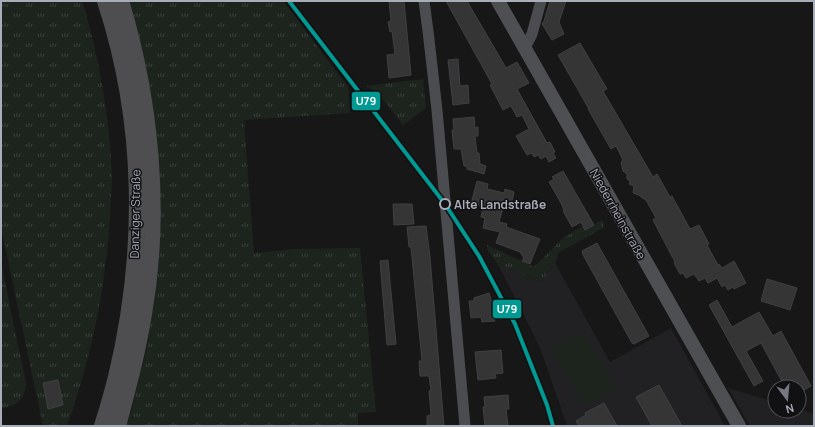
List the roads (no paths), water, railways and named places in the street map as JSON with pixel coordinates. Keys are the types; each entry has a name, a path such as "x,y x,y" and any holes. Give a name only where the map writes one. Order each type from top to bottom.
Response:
{"highway":[{"name":"Danziger Straße","path":"102,426 116,377 129,311 136,245 137,180 132,115 126,81 117,41 105,1"},
{"name":"Danziger Straße","path":"118,426 131,381 144,313 152,239 152,180 147,114 131,38 121,1"}],"main road":[{"name":"Niederrheinstraße","path":"498,1 739,426"}],"street":[{"path":"424,1 437,110 465,426"},
{"path":"524,48 532,34 541,1"}],"place":[{"name":"Alte Landstraße","path":"445,204"}]}
